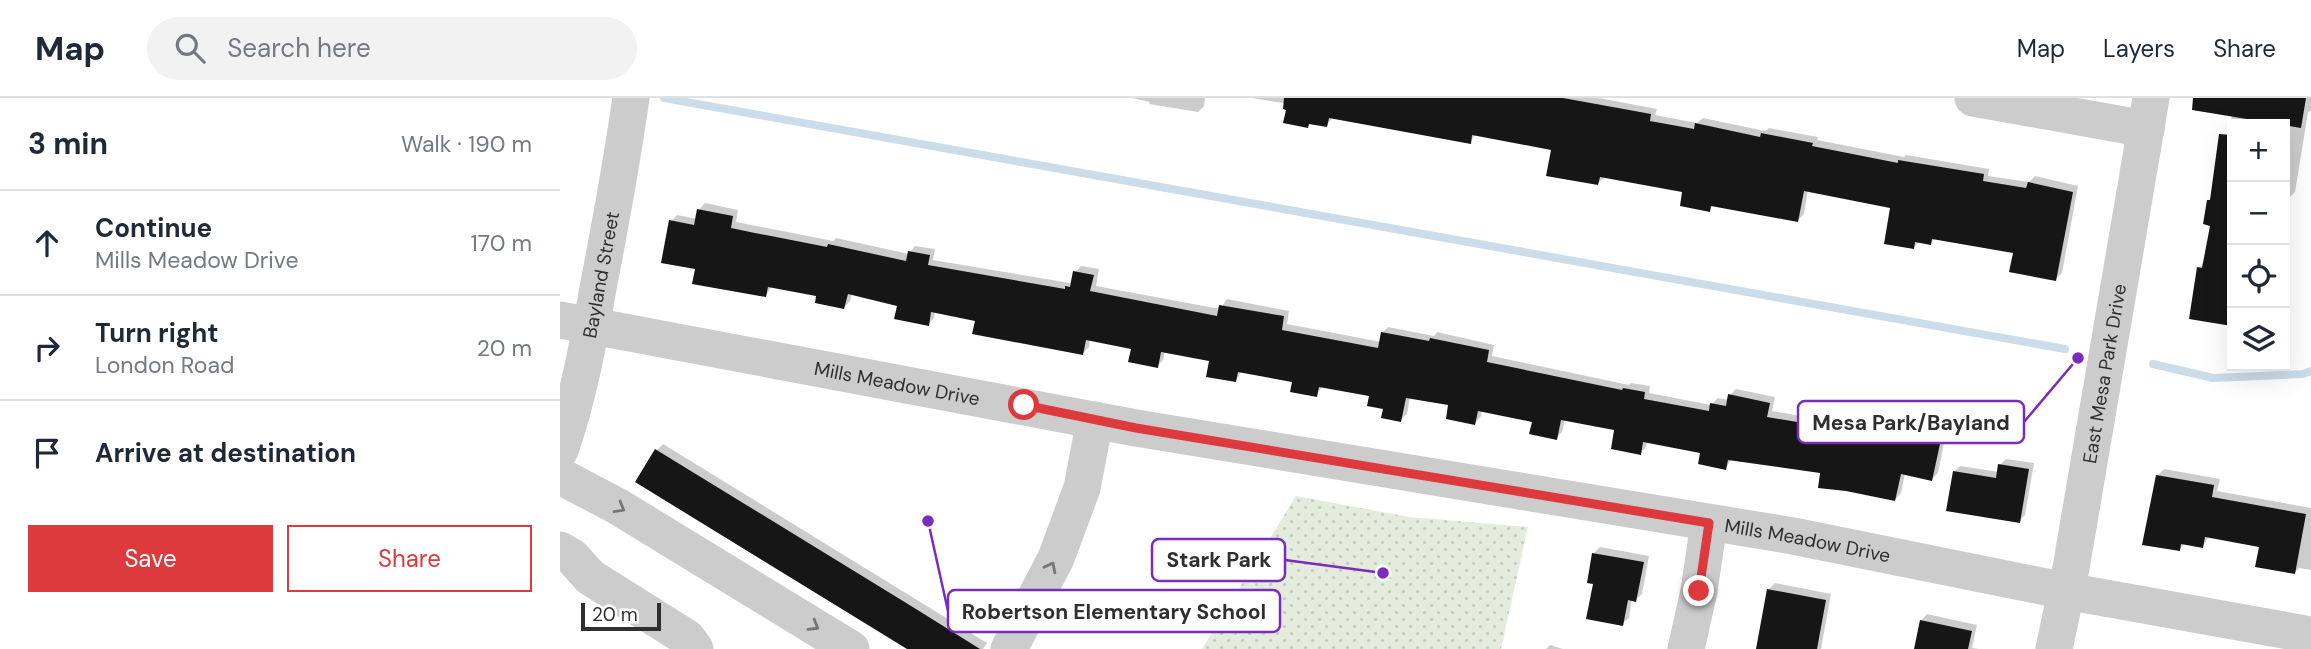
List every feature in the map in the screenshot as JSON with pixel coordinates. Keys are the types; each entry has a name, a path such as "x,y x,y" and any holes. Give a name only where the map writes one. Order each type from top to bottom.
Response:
{"street":[{"name":"Bayland Street","path":"560,450 567,429 576,323 621,167 631,98"},
{"path":"1973,98 2148,113"},
{"name":"East Mesa Park Drive","path":"2054,649 2148,113"},
{"name":"Mills Meadow Drive","path":"576,323 1095,420 1793,536 2066,591 2311,635"},
{"path":"1009,649 1060,546 1082,488 1095,420"},
{"path":"560,476 617,506 851,649"},
{"path":"1686,649 1699,591 1709,523"},
{"path":"560,550 572,557 590,577 687,638 695,649"}],"shaded area":[{"path":"1296,496 1409,517 1528,527 1501,649 1202,649"}],"building":[{"path":"1284,98 1563,98 1651,114 1650,121 1694,129 1695,123 1760,137 1761,133 1898,163 1898,160 1984,174 1983,181 2026,188 2028,182 2073,192 2056,281 2009,272 2013,253 1932,239 1931,245 1915,242 1914,249 1884,244 1890,208 1804,191 1798,222 1711,206 1710,212 1680,206 1682,192 1600,177 1598,185 1546,176 1551,150 1472,135 1471,144 1329,118 1327,127 1309,124 1308,128 1283,123 1286,110 1283,109"},
{"path":"2193,98 2306,98 2301,128 2290,126 2290,119 2246,119 2192,110"},
{"path":"2219,134 2227,135 2227,325 2189,319 2197,267 2202,268 2210,226 2203,224 2207,200 2210,200"},
{"path":"697,209 733,216 731,228 827,247 828,244 906,261 908,251 930,255 928,265 1065,289 1065,286 1070,287 1073,271 1094,275 1090,291 1217,316 1219,305 1284,316 1282,330 1378,348 1381,332 1429,341 1430,338 1489,350 1487,362 1622,390 1645,392 1644,399 1709,411 1710,403 1726,406 1728,394 1770,403 1767,417 1827,427 1829,414 1858,419 1857,426 1940,444 1932,481 1901,474 1895,501 1818,488 1820,473 1728,460 1726,470 1698,464 1700,453 1643,442 1641,455 1611,449 1614,430 1561,420 1557,440 1529,434 1532,422 1478,411 1475,425 1446,419 1448,405 1406,398 1401,422 1381,418 1383,409 1367,406 1369,396 1319,387 1317,397 1290,392 1292,382 1238,372 1236,382 1206,377 1209,361 1161,352 1158,368 1128,362 1131,349 1086,340 1083,355 972,334 975,321 931,312 929,326 894,319 897,306 848,294 844,309 815,303 816,296 768,287 766,297 692,284 695,269 661,263 669,220 694,225"},
{"path":"655,449 980,649 907,649 635,482"},
{"path":"1998,464 2029,469 2020,523 1946,511 1953,471 1996,478"},
{"path":"2156,475 2214,485 2212,497 2306,514 2295,574 2255,567 2259,547 2205,537 2203,548 2181,544 2180,551 2142,545"},
{"path":"1592,553 1644,562 1636,602 1628,600 1623,626 1586,619 1593,584 1587,583"},
{"path":"1767,589 1826,600 1817,649 1756,649"},
{"path":"1920,620 1972,631 1968,649 1914,649"}],"waterway":[{"path":"664,98 2065,349"},
{"path":"2153,364 2213,378 2303,374 2311,371"}],"place":[{"name":"Mesa Park/Bayland","path":"2078,358"},
{"name":"Robertson Elementary School","path":"928,521"},
{"name":"Stark Park","path":"1383,573"}],"route":[{"path":"1024,405 1136,428 1709,523 1699,591"}]}
